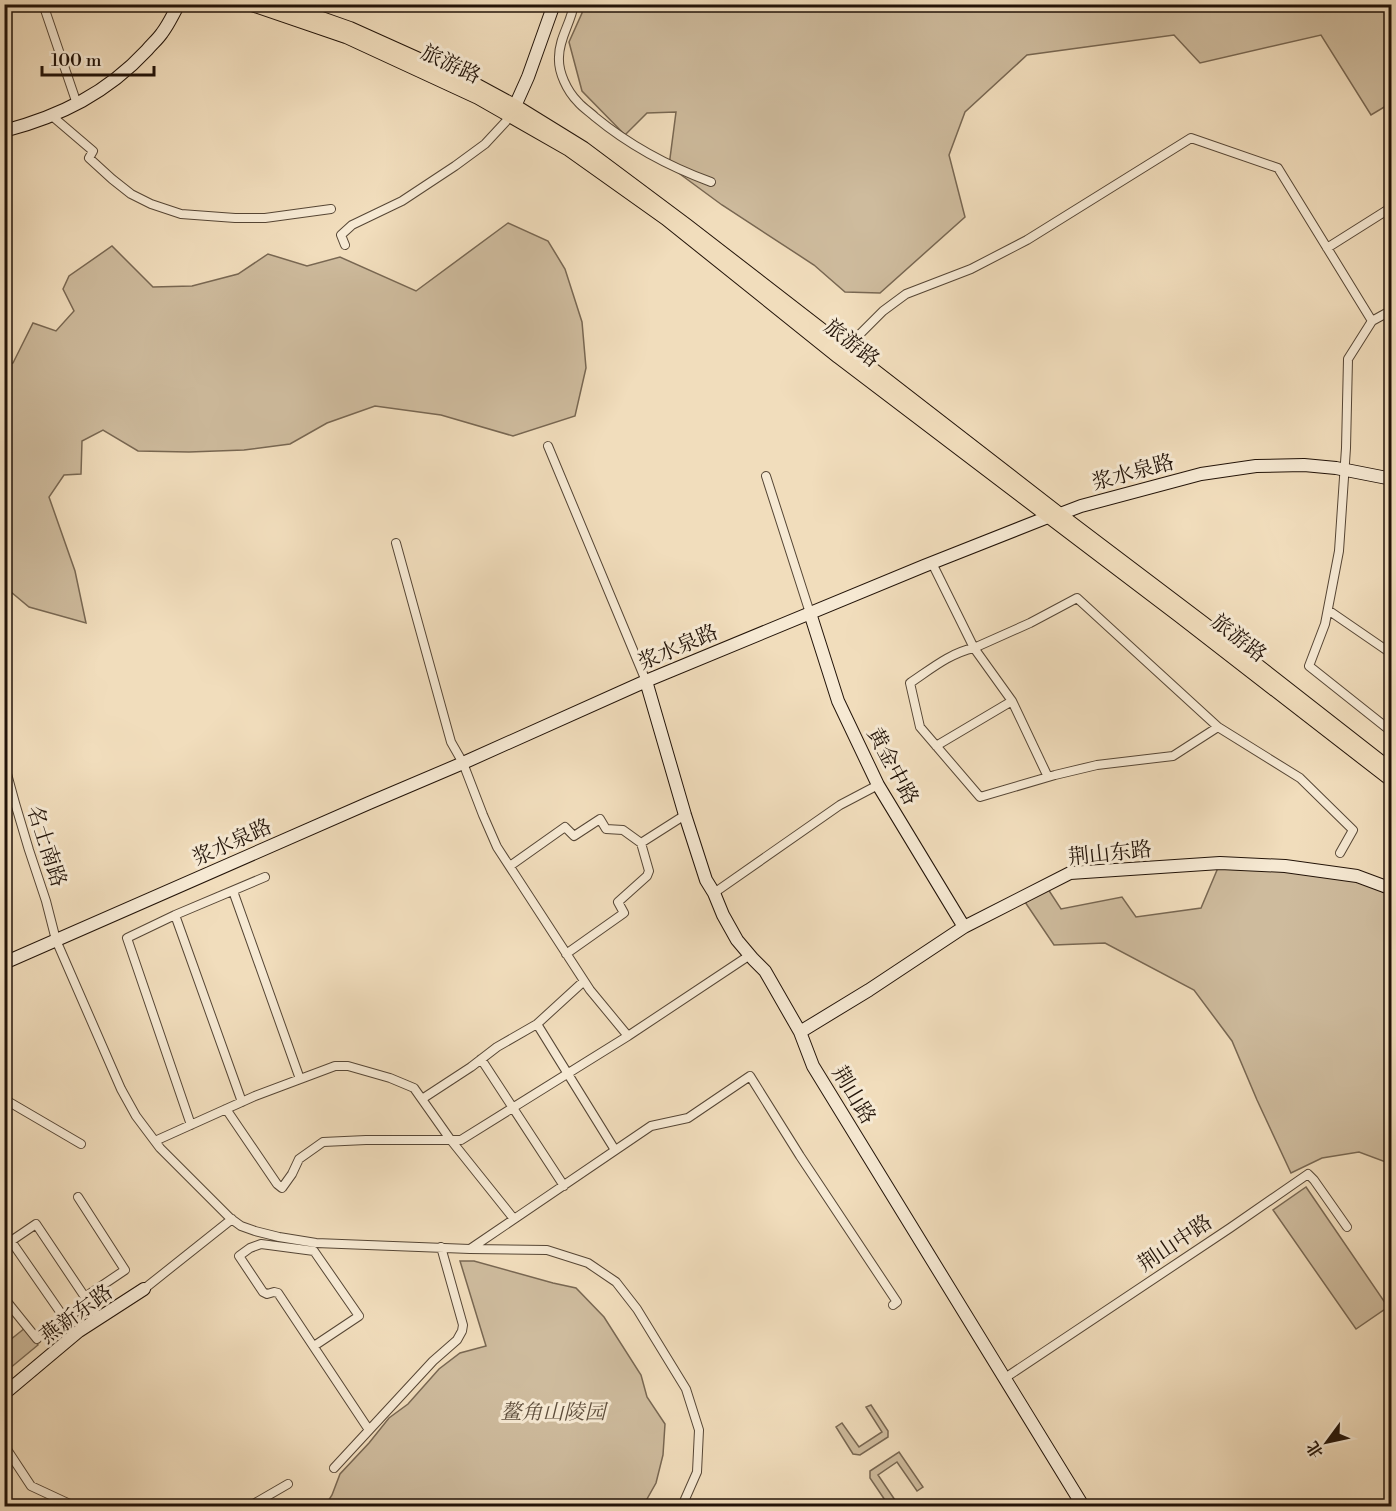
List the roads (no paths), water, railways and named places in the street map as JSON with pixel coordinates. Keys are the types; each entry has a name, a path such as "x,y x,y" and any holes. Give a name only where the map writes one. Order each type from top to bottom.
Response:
{"main road":[{"path":"4,131 52,116 100,92 135,62 162,33 178,4"},
{"name":"旅游路","path":"249,4 346,37 478,98 513,111 584,148 687,225 842,352 1392,781"},
{"name":"旅游路","path":"282,4 350,28 478,86 513,111"},
{"path":"513,111 554,4"},
{"name":"浆水泉路","path":"4,963 646,681 932,563 1081,506 1201,474 1256,466 1304,465 1344,469 1392,479"},
{"name":"旅游路","path":"1054,516 1204,623 1392,770"},
{"name":"黄金中路","path":"810,613 838,701 878,785 964,927"},
{"name":"荆山路","path":"646,681 706,880 723,915 737,940 765,971 800,1032 813,1066 1083,1506"},
{"name":"荆山东路","path":"800,1032 869,990 964,927 1070,873 1220,863 1242,864 1357,876 1392,889"},
{"name":"燕新东路","path":"4,1394 80,1331 144,1289"}],"street":[{"path":"43,4 77,104"},
{"path":"574,4 558,57 561,74 577,101 610,129 641,148 689,174 711,182"},
{"path":"345,245 341,235 352,225 402,201 449,170 485,144 513,111"},
{"path":"52,116 93,151 89,158 112,180 131,194 151,204 181,214 265,218 331,209"},
{"path":"842,352 883,311 906,294 971,269 1027,240 1191,138 1278,168 1372,321"},
{"path":"1327,248 1392,207"},
{"path":"1392,309 1372,321 1348,358 1346,448 1339,551 1325,624 1309,666 1392,732"},
{"path":"548,446 646,681"},
{"path":"766,476 810,613"},
{"path":"396,543 451,742 463,763 497,847 590,990 628,1036"},
{"path":"932,563 974,648 1012,701 1048,777"},
{"path":"1218,727 1173,756 1097,765 980,797 920,727 910,683 961,651 974,648 1030,623 1077,598 1218,727 1300,778 1353,830 1340,853"},
{"path":"1328,610 1392,654"},
{"path":"936,746 1012,701"},
{"name":"名士南路","path":"4,763 56,940 121,1089 136,1116 160,1148 232,1220"},
{"path":"714,893 840,805 878,785"},
{"path":"641,843 685,815"},
{"path":"510,866 566,827 574,836 600,819 606,829 623,830 641,843 649,871 647,876 618,902 624,913 566,954"},
{"path":"191,1125 127,938 265,877"},
{"path":"233,891 300,1079"},
{"path":"175,915 242,1102"},
{"path":"226,1109 282,1188 299,1159 322,1142 461,1140 628,1036 750,955"},
{"path":"422,1099 498,1047 537,1024 584,981"},
{"path":"537,1024 615,1150"},
{"path":"481,1059 564,1186"},
{"path":"155,1141 300,1079 335,1066 348,1066 390,1078 414,1088 450,1139 514,1219"},
{"path":"470,1249 651,1126 688,1118 750,1076 897,1302 893,1305"},
{"path":"4,1099 81,1144"},
{"name":"荆山中路","path":"1005,1377 1230,1228 1308,1173 1347,1227"},
{"path":"78,1197 125,1270 87,1300 65,1319 11,1241 36,1224 87,1300 99,1318"},
{"path":"144,1289 232,1220 255,1231 316,1243 547,1251 588,1263 616,1282 637,1309 686,1389 699,1430 698,1472 682,1506"},
{"path":"314,1346 359,1316 314,1251 261,1244 239,1256 263,1292 278,1293 369,1430"},
{"path":"334,1468 433,1361 457,1340 462,1331 463,1325 441,1247"},
{"path":"4,1298 37,1339"},
{"path":"4,1445 31,1486 74,1506"},
{"path":"250,1506 288,1484"}],"park label":[{"name":"鳌角山陵园","path":"553,1412"}]}
